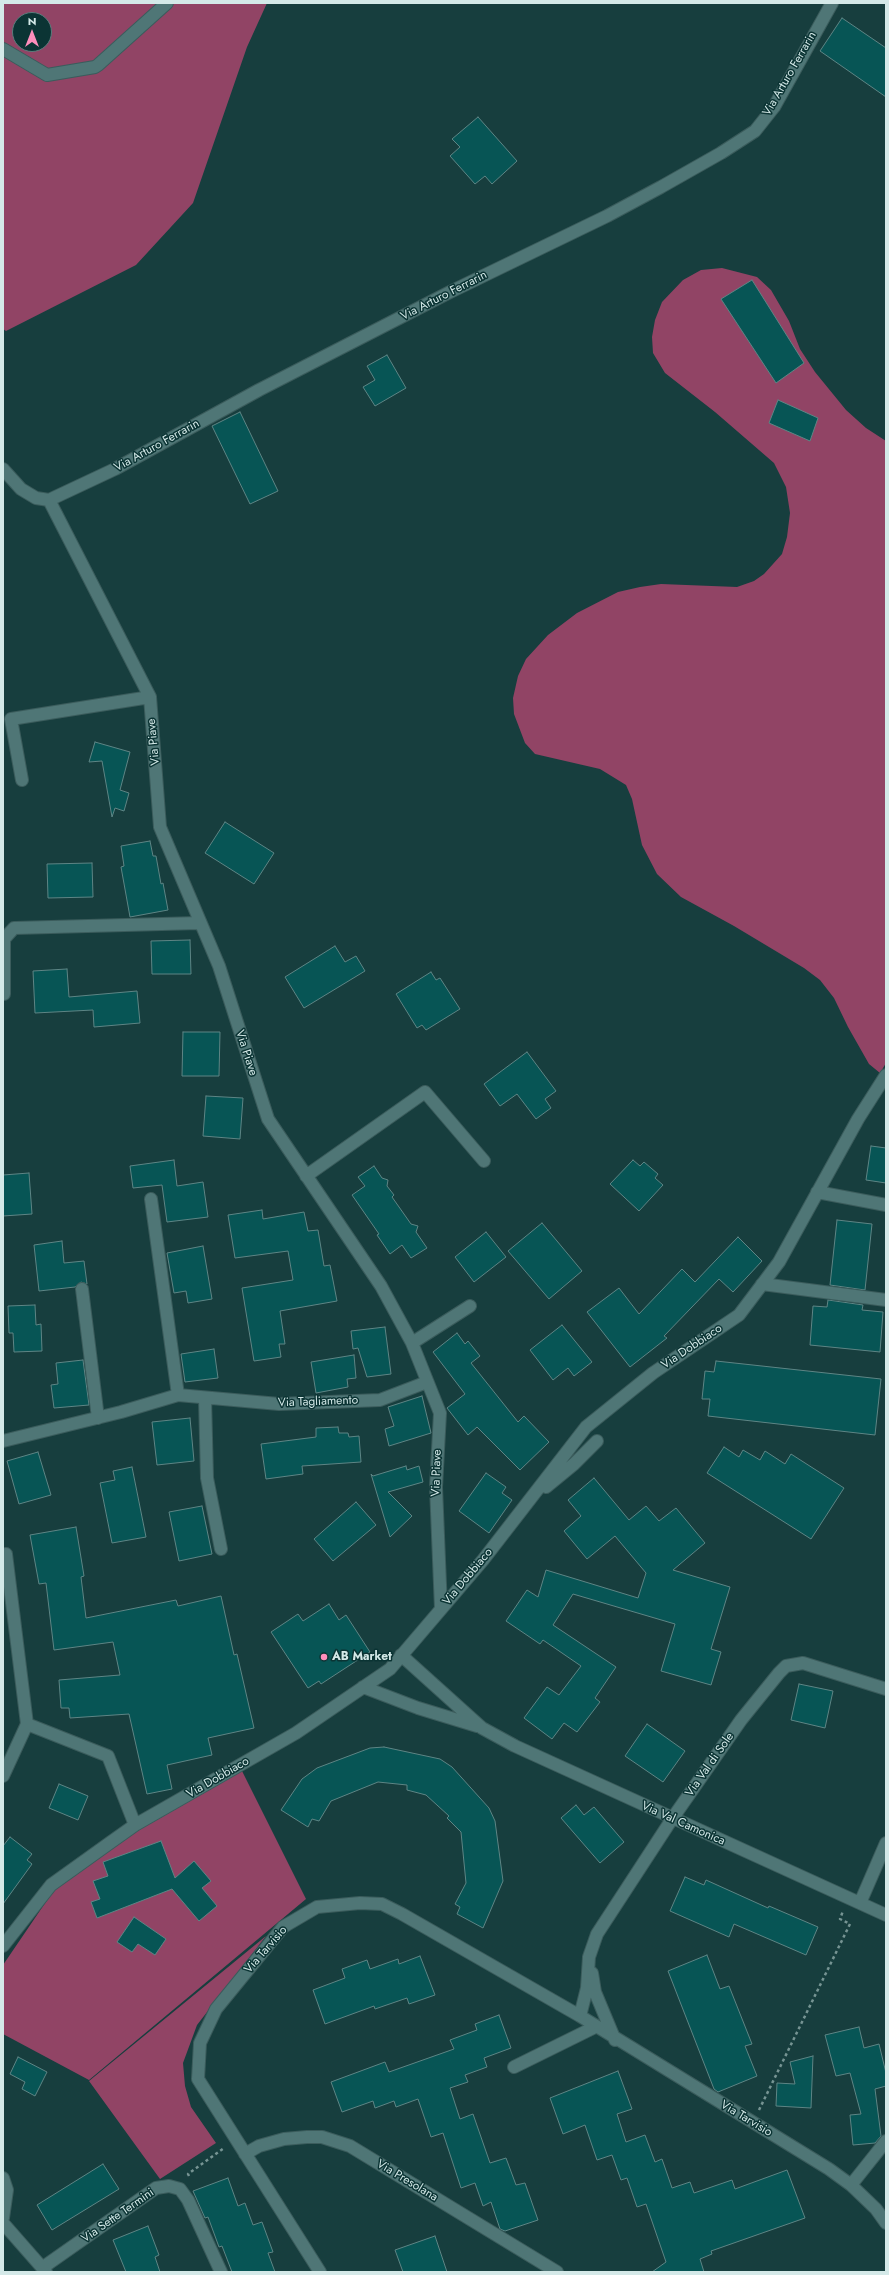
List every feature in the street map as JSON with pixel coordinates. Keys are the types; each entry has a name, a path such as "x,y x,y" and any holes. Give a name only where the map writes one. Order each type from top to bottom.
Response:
{"street":[{"path":"3,49 47,75 95,67 167,3"},
{"name":"Via Arturo Ferrarin","path":"49,500 115,469 260,390 450,292 607,216 720,154 754,131 774,107 832,3"},
{"path":"3,470 21,489 36,498 49,500"},
{"name":"Via Piave","path":"49,500 150,697 160,827 199,923 219,966 268,1119 381,1286 412,1343 440,1412 436,1487 441,1608"},
{"path":"22,780 11,719 150,697"},
{"path":"4,994 4,940 14,928 199,923"},
{"name":"Via Dobbiaco","path":"3,1946 50,1885 135,1824 296,1733 390,1669 483,1560 586,1427 653,1373 739,1315 779,1262 858,1119 886,1076"},
{"path":"306,1176 425,1092 484,1161"},
{"path":"817,1192 886,1205"},
{"path":"151,1199 178,1395"},
{"path":"762,1284 886,1300"},
{"path":"82,1289 98,1418"},
{"path":"412,1343 470,1306"},
{"name":"Via Tagliamento","path":"3,1441 98,1418 178,1395 279,1404 380,1400 427,1382"},
{"path":"205,1398 207,1478 221,1549"},
{"path":"530,1500 574,1464 597,1441"},
{"path":"3,1776 27,1724 6,1554"},
{"name":"Via Val Camonica","path":"401,1655 482,1728"},
{"name":"Via Val di Sole","path":"580,2016 586,1988 589,1957 597,1934 672,1819 741,1720 786,1666 803,1664 886,1689"},
{"name":"Via Val Camonica","path":"363,1687 418,1708 482,1728 515,1746 672,1819 886,1915"},
{"path":"27,1724 108,1756 135,1824"},
{"path":"860,1903 886,1843"},
{"name":"Via Tarvisio","path":"320,2272 198,2079 200,2043 216,2009 283,1927 317,1907 360,1903 382,1904 481,1958 580,2016 615,2040 851,2185 876,2210 886,2223"},
{"path":"589,1957 596,1992 615,2040"},
{"path":"514,2067 595,2027"},
{"name":"Via Presolana","path":"245,2154 259,2146 284,2139 322,2137 350,2146 557,2272"},
{"path":"851,2185 886,2141"},
{"path":"3,2178 7,2190 3,2218"},
{"name":"Via Sette Termini","path":"3,2223 44,2270 156,2188 169,2186 180,2189"},
{"path":"180,2189 188,2200 221,2272"}],"path":[{"path":"752,2123 850,1924 840,1919"},
{"path":"180,2189 191,2181 188,2174 236,2139"}],"shaded area":[{"path":"3,3 267,3 247,47 193,203 136,265 6,331 3,329"},
{"path":"722,268 757,277 771,290 789,321 800,349 815,372 846,410 866,428 886,441 886,1063 880,1073 869,1064 848,1027 834,998 820,980 804,968 734,926 681,897 657,874 642,845 632,799 626,785 600,769 535,754 525,743 514,714 513,698 518,676 526,659 548,635 577,613 618,592 640,587 661,584 737,587 754,581 764,574 782,554 787,537 790,513 786,487 774,463 715,412 665,373 653,353 652,337 655,320 662,302 683,280 701,270"},
{"path":"240,1767 306,1899 89,2080 3,2034 3,1965 54,1890 136,1826"},
{"path":"266,1936 197,2025 183,2063 185,2086 191,2107 216,2143 160,2179 89,2081"}],"building":[{"path":"842,18 886,48 886,97 820,51"},
{"path":"478,117 517,161 492,184 485,176 475,184 450,156 460,147 452,139"},
{"path":"752,280 804,363 776,383 721,299"},
{"path":"387,355 406,388 375,406 363,387 375,380 367,366"},
{"path":"778,400 818,418 810,441 769,423"},
{"path":"240,412 278,491 250,504 212,426"},
{"path":"95,742 130,752 120,790 129,793 124,811 115,808 112,817 102,761 89,762"},
{"path":"225,822 274,853 254,884 205,853"},
{"path":"150,841 153,856 156,856 168,910 130,917 121,867 124,866 121,846"},
{"path":"92,863 93,897 48,898 47,864"},
{"path":"190,940 191,974 152,974 151,941"},
{"path":"335,946 345,962 356,956 365,971 304,1008 285,977"},
{"path":"67,969 69,997 137,991 140,1023 94,1027 93,1010 35,1013 33,971"},
{"path":"431,972 436,980 440,978 460,1009 426,1030 422,1025 417,1028 396,994"},
{"path":"183,1032 220,1032 219,1076 182,1076"},
{"path":"527,1052 556,1091 545,1099 551,1108 536,1119 517,1094 500,1106 484,1084"},
{"path":"206,1096 243,1098 240,1139 203,1136"},
{"path":"871,1146 886,1148 886,1183 866,1180"},
{"path":"174,1160 177,1186 203,1182 208,1217 167,1222 162,1185 133,1188 130,1166"},
{"path":"633,1160 640,1166 644,1162 658,1174 655,1178 663,1185 639,1211 610,1184"},
{"path":"374,1166 382,1178 388,1180 387,1186 394,1195 392,1197 411,1224 418,1226 416,1232 427,1248 411,1258 402,1245 390,1254 377,1235 379,1234 352,1195 365,1186 358,1177"},
{"path":"29,1173 32,1214 3,1216 3,1175"},
{"path":"262,1210 263,1219 304,1212 308,1231 318,1230 324,1266 330,1265 337,1301 280,1311 285,1344 279,1344 281,1357 254,1361 242,1288 293,1280 288,1251 235,1258 228,1215"},
{"path":"837,1220 872,1224 865,1290 830,1285"},
{"path":"542,1223 582,1271 549,1299 508,1251"},
{"path":"486,1232 506,1257 474,1282 455,1257"},
{"path":"738,1237 762,1261 733,1292 719,1279 664,1336 667,1338 630,1367 587,1312 619,1288 639,1314 682,1269 695,1282"},
{"path":"62,1241 64,1263 84,1261 87,1284 81,1282 75,1287 39,1291 34,1245"},
{"path":"203,1246 212,1299 188,1303 186,1291 174,1293 167,1253"},
{"path":"828,1300 863,1305 862,1310 883,1312 880,1352 810,1345 813,1306 827,1307"},
{"path":"35,1305 36,1325 41,1324 42,1351 14,1352 13,1333 9,1333 8,1306"},
{"path":"562,1325 592,1362 574,1376 568,1368 553,1380 530,1350"},
{"path":"385,1327 391,1374 367,1377 358,1348 353,1349 351,1331"},
{"path":"457,1333 465,1344 468,1341 480,1356 471,1363 518,1422 524,1416 549,1442 520,1470 477,1427 468,1435 447,1408 465,1394 433,1352"},
{"path":"214,1349 218,1378 185,1382 181,1354"},
{"path":"354,1355 356,1378 347,1379 348,1387 316,1393 311,1362"},
{"path":"83,1360 89,1405 54,1408 51,1385 58,1384 56,1363"},
{"path":"716,1361 881,1379 875,1435 708,1416 710,1399 702,1399 705,1371 714,1372"},
{"path":"422,1396 431,1433 389,1446 385,1429 394,1426 388,1407"},
{"path":"190,1418 194,1461 157,1465 152,1422"},
{"path":"338,1427 339,1433 348,1433 349,1437 359,1436 361,1462 302,1466 303,1474 266,1479 261,1444 316,1437 316,1428"},
{"path":"724,1447 739,1457 743,1450 760,1460 765,1451 785,1464 791,1454 844,1488 811,1539 707,1473"},
{"path":"38,1452 51,1495 19,1504 7,1461"},
{"path":"406,1466 407,1470 419,1466 423,1482 388,1492 412,1516 390,1537 371,1474 373,1476"},
{"path":"132,1467 146,1537 112,1543 100,1483 115,1480 113,1471"},
{"path":"486,1473 506,1487 502,1493 512,1500 489,1533 459,1511"},
{"path":"594,1478 629,1520 646,1506 659,1521 676,1508 705,1543 673,1570 730,1587 711,1649 721,1652 711,1685 661,1671 675,1624 573,1594 553,1625 616,1667 595,1698 600,1702 577,1732 564,1723 552,1739 524,1718 547,1687 559,1695 581,1666 543,1640 540,1644 506,1621 527,1590 538,1597 546,1570 638,1598 646,1573 615,1536 587,1559 564,1531 581,1516 568,1500"},
{"path":"356,1502 376,1525 333,1561 314,1539"},
{"path":"202,1506 212,1554 179,1561 169,1512"},
{"path":"76,1527 84,1576 81,1577 86,1618 176,1600 178,1606 221,1596 234,1655 237,1654 254,1728 208,1738 212,1755 167,1765 172,1789 147,1794 129,1714 70,1718 69,1708 61,1708 59,1680 120,1675 113,1642 54,1650 46,1583 39,1584 30,1535"},
{"path":"329,1604 339,1620 346,1615 370,1652 321,1684 319,1681 308,1688 271,1632 298,1614 303,1621"},
{"path":"799,1684 833,1691 825,1728 791,1720"},
{"path":"647,1724 685,1751 663,1782 625,1756"},
{"path":"384,1747 440,1759 452,1767 489,1808 495,1821 503,1881 483,1928 457,1914 460,1907 455,1904 466,1883 461,1832 447,1818 449,1816 426,1795 407,1790 407,1785 378,1782 331,1801 319,1821 312,1819 308,1827 281,1810 302,1779 317,1768 370,1748"},
{"path":"59,1784 88,1796 78,1820 49,1808"},
{"path":"576,1805 584,1815 594,1807 624,1842 600,1863 561,1818"},
{"path":"10,1837 32,1854 27,1860 32,1864 3,1904 3,1846"},
{"path":"161,1841 175,1878 194,1861 211,1881 202,1888 217,1906 199,1921 172,1889 97,1918 91,1902 100,1899 93,1881 108,1876 103,1862"},
{"path":"685,1877 704,1885 706,1880 768,1908 769,1906 818,1927 806,1955 734,1924 729,1937 670,1911"},
{"path":"134,1917 166,1939 155,1955 138,1944 132,1952 117,1942"},
{"path":"707,1955 720,1989 729,1986 752,2044 745,2046 757,2076 718,2092 714,2089 668,1971"},
{"path":"420,1956 435,1995 409,2004 407,1998 375,2009 374,2006 325,2024 313,1990 345,1978 342,1969 367,1960 370,1969 398,1959 399,1964"},
{"path":"499,2015 511,2048 484,2058 487,2067 465,2075 468,2082 450,2088 460,2119 473,2114 490,2163 506,2158 516,2185 525,2183 538,2220 505,2231 500,2229 491,2202 483,2206 475,2183 461,2188 443,2133 431,2137 418,2099 396,2107 394,2101 375,2108 373,2101 342,2112 331,2082 385,2062 389,2072 454,2049 450,2040 477,2030 475,2024"},
{"path":"859,2027 864,2048 879,2044 886,2073 886,2086 875,2089 881,2136 875,2143 853,2145 850,2115 861,2114 850,2073 836,2076 825,2035"},
{"path":"813,2056 811,2108 776,2106 777,2083 795,2084 790,2062"},
{"path":"18,2057 47,2072 35,2096 22,2089 25,2082 10,2074"},
{"path":"618,2071 632,2109 617,2114 626,2142 645,2135 655,2162 662,2159 672,2188 690,2182 694,2193 732,2180 735,2189 787,2170 805,2218 711,2251 712,2254 700,2259 704,2272 652,2272 666,2262 646,2204 637,2207 627,2178 621,2180 612,2155 597,2160 585,2125 563,2134 550,2098"},
{"path":"103,2164 119,2189 52,2230 37,2205"},
{"path":"228,2178 238,2206 245,2203 253,2225 262,2222 273,2252 268,2253 275,2272 232,2272 222,2246 219,2247 208,2217 205,2218 193,2191"},
{"path":"148,2226 159,2255 155,2257 160,2272 126,2272 113,2240"},
{"path":"435,2236 447,2272 403,2272 395,2250"}],"place":[{"name":"AB Market","path":"324,1657"}]}
